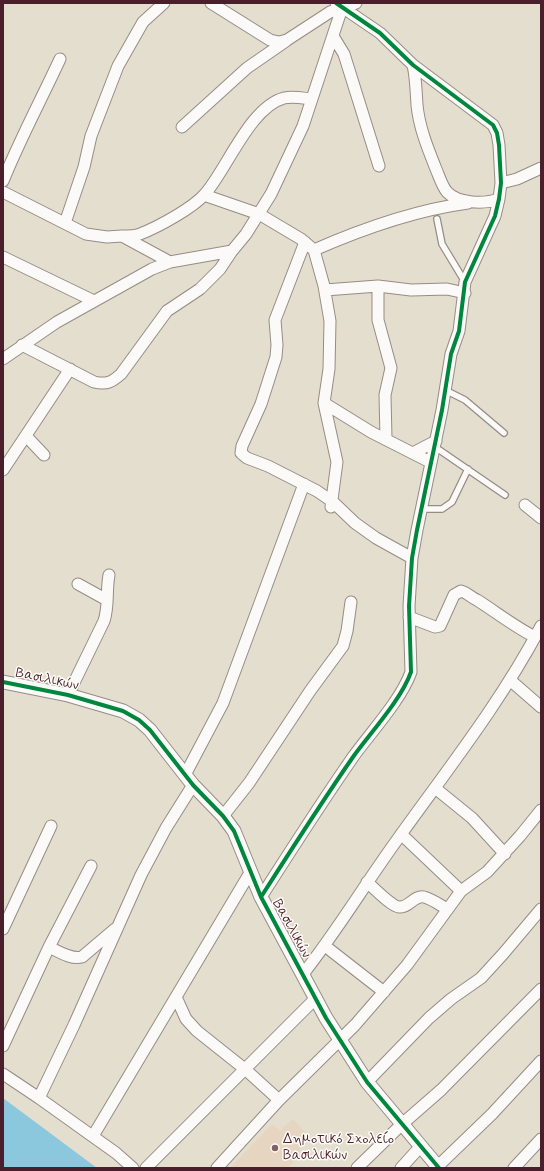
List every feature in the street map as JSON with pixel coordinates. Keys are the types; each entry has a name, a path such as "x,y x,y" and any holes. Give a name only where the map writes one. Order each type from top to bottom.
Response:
{"street":[{"path":"65,223 84,167 91,136 118,66 143,22 164,3"},
{"path":"211,3 270,40 279,42 287,40"},
{"path":"182,127 247,68 339,5 356,3"},
{"path":"22,345 94,382 104,384 112,382 121,374 167,311 200,289 220,269 246,234 271,194 303,126 333,36 339,5"},
{"path":"261,897 332,786 408,681 411,672 408,606 412,558 430,462 446,390 451,354 459,331 465,288 495,216 501,183 499,145 497,133 493,125 413,65 380,33 339,5"},
{"path":"333,36 344,54 379,166"},
{"path":"3,181 28,123 40,103 60,59"},
{"path":"413,65 416,81 417,105 429,152 438,174 446,191 451,196 474,202"},
{"path":"3,192 86,234 107,237 139,234 180,213 204,195 232,155 243,135 266,109 284,98 298,97 311,100"},
{"path":"501,183 517,179 541,168"},
{"path":"204,195 259,214 305,242 314,250 325,290 330,321 328,384 324,403 337,462 332,505"},
{"path":"314,250 410,215 447,206 474,202 491,202 499,199"},
{"path":"122,236 170,262"},
{"path":"305,242 278,309 275,320 277,345 276,357 261,404 242,446 241,453 247,458 268,466 304,484 376,538 412,558"},
{"path":"3,359 22,345 94,301 152,269 170,262 232,251"},
{"path":"3,257 94,301"},
{"path":"325,290 378,286 411,290 447,290 465,288"},
{"path":"378,286 378,320 391,368 385,395 386,439"},
{"path":"3,470 70,369"},
{"path":"324,403 386,439 430,462"},
{"path":"26,436 44,455"},
{"path":"413,453 435,444"},
{"path":"39,1098 74,1025 141,874 166,828 223,703 304,484"},
{"path":"525,505 541,518"},
{"path":"68,695 104,621 107,612 106,589 109,576"},
{"path":"78,584 107,600"},
{"path":"409,617 435,627 440,626 454,595 461,591 468,593 475,600 523,632 535,637"},
{"path":"223,816 249,783 342,646 347,631 351,602"},
{"path":"303,974 325,946 367,882 510,680 541,626"},
{"path":"510,680 541,708"},
{"name":"Βασιλικών","path":"3,682 68,695 123,711 139,720 159,741 189,780 223,816 234,831 261,897 339,1039 366,1082 438,1167"},
{"path":"435,788 472,818 505,854"},
{"path":"217,1168 278,1100 355,1025 384,992 424,942 446,909 461,891 487,872 505,854 541,810"},
{"path":"3,929 51,826"},
{"path":"401,834 461,891"},
{"path":"3,1046 49,947 91,866"},
{"path":"93,1136 251,871"},
{"path":"367,882 394,905 399,907 406,906 418,897 425,897 446,909"},
{"path":"366,1082 429,1018 451,999 481,978 541,908"},
{"path":"49,947 69,956 77,958 82,957 119,926"},
{"path":"325,946 384,992"},
{"path":"357,1168 401,1125 446,1085 541,989"},
{"path":"176,997 186,1019 197,1031 246,1070 278,1100"},
{"path":"146,1168 246,1070 316,998"},
{"path":"438,1167 492,1114 541,1061"},
{"path":"3,1074 93,1136 133,1168"},
{"path":"514,1168 541,1138"},
{"path":"401,1168 420,1147"}],"lane":[{"path":"437,219 442,244 465,288"},
{"path":"446,390 465,400 504,434"},
{"path":"435,444 505,495"},
{"path":"422,509 442,509 452,502 468,469"}],"shaded area":[{"name":"Δημοτικό Σχολείο Βασιλικών","path":"293,1119 306,1133 302,1137 298,1158 288,1168 230,1168 272,1124 280,1130"}],"water":[{"path":"3,1098 97,1168 3,1168"}],"cycle path":[{"path":"261,897 341,774 393,705 411,672 409,606 412,558 417,530 442,410 451,354 459,331 465,282 495,216 501,183 499,145 497,133 493,125 413,65 380,33 336,3"},
{"path":"3,682 68,695 123,711 139,720 150,730 193,785 223,816 234,831 261,897 326,1018 367,1082 439,1168"}],"place":[{"name":"Δημοτικό Σχολείο Βασιλικών","path":"275,1148"}]}
